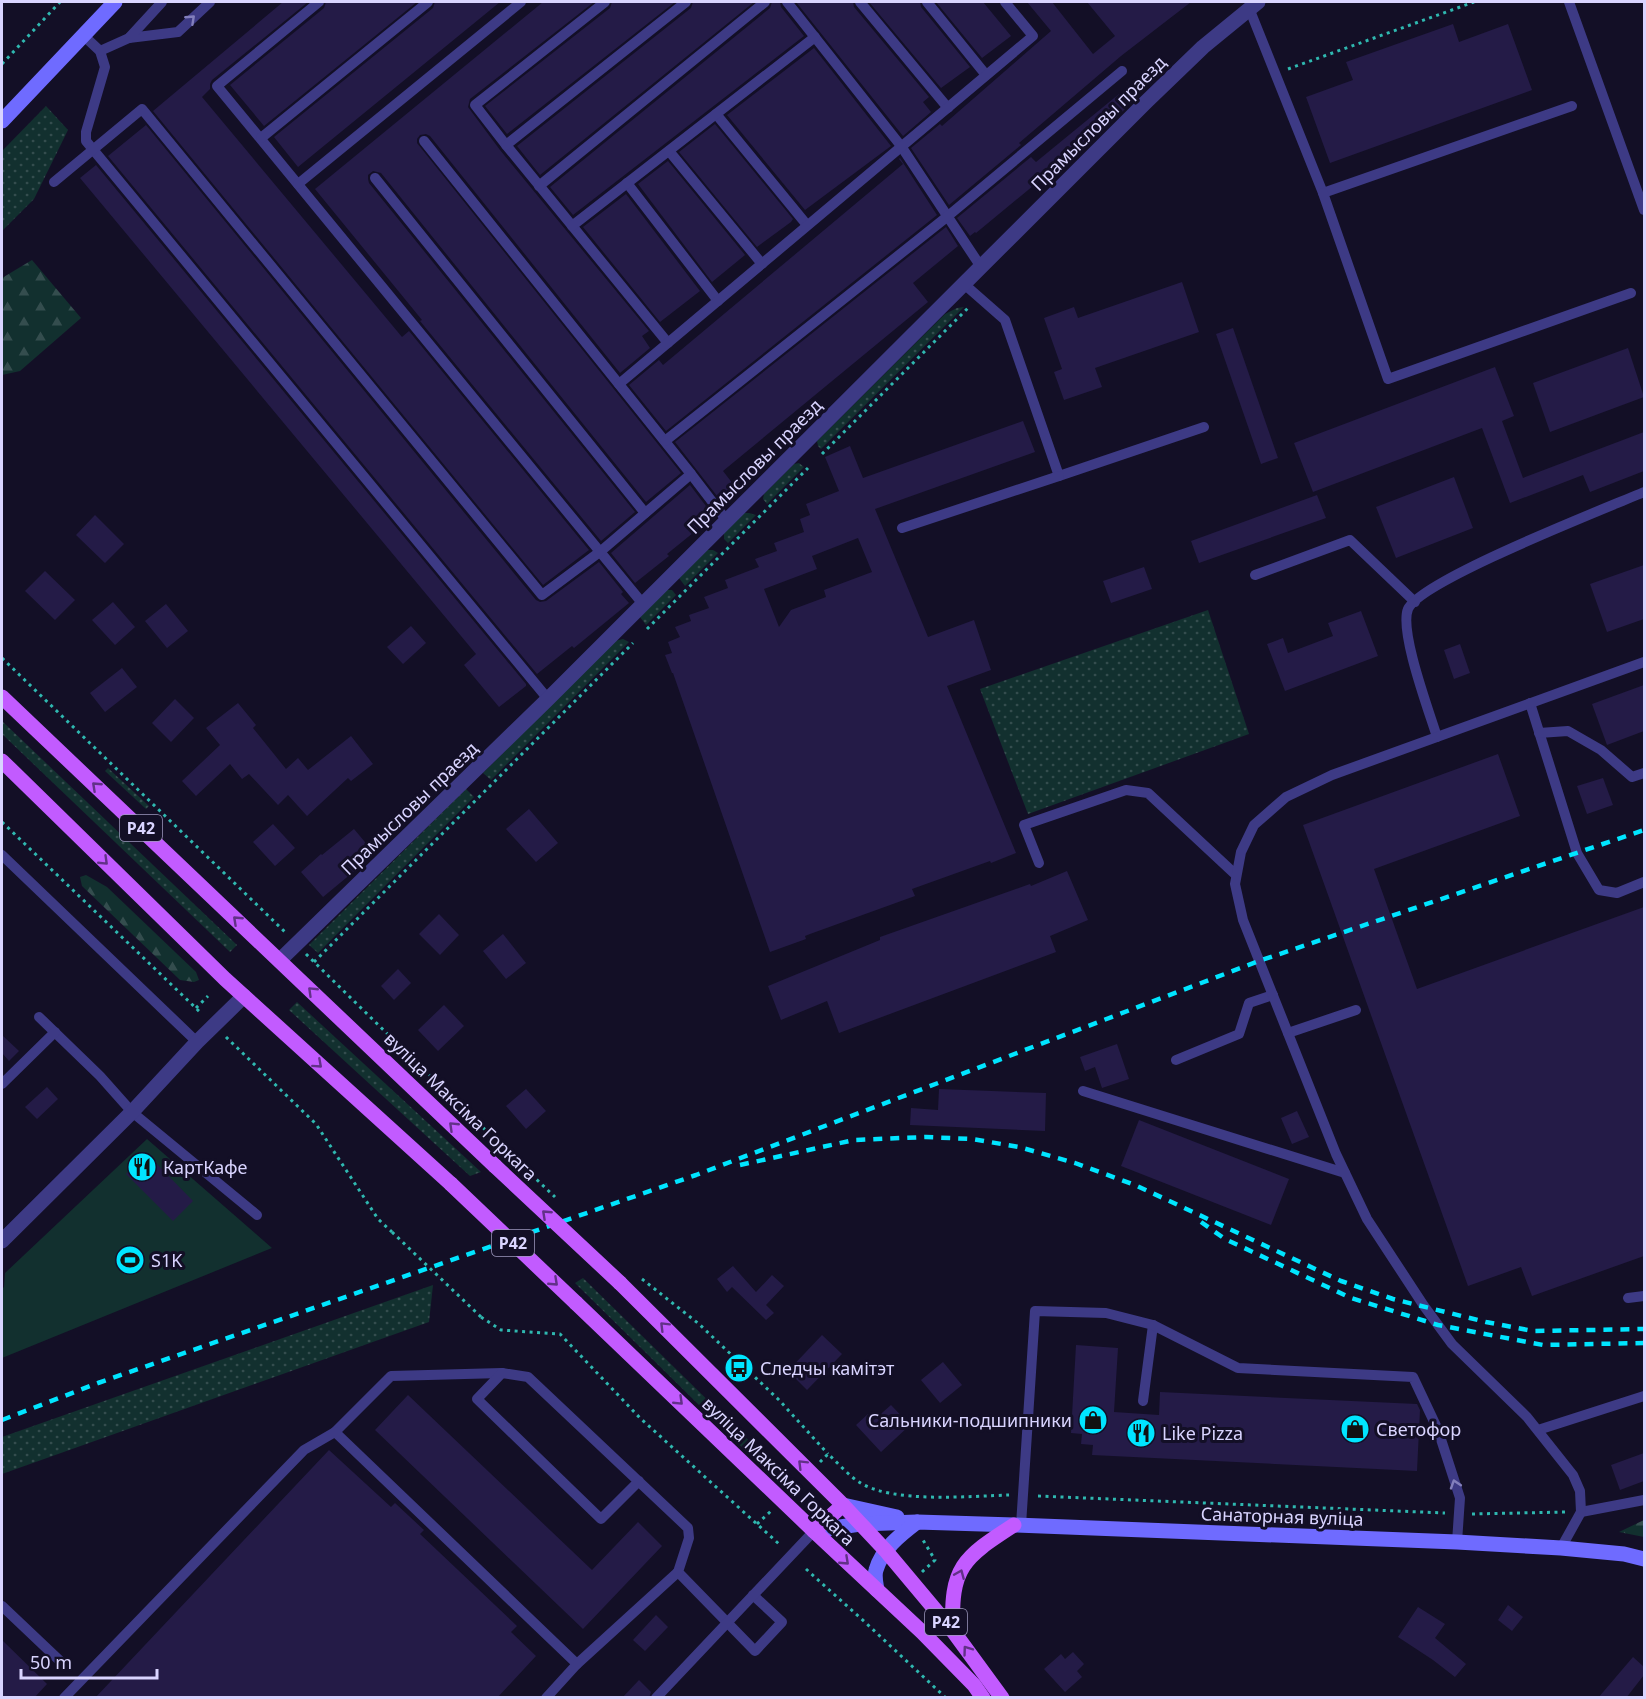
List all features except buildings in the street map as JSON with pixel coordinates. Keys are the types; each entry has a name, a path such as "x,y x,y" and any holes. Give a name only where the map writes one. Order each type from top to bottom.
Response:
{"main road":[{"name":"вуліца Максіма Горкага","path":"2,697 620,1283 843,1505 886,1551"},
{"name":"вуліца Максіма Горкага","path":"2,761 244,996 451,1184 877,1590"},
{"path":"814,1531 843,1505"},
{"path":"953,1631 954,1588 960,1570 972,1553 1017,1525"},
{"name":"Р42","path":"886,1551 953,1631 1002,1698"},
{"name":"Р42","path":"877,1590 922,1632 974,1685 983,1698"}],"street":[{"path":"2,121 115,2"},
{"name":"Прамысловы праезд","path":"280,960 548,699 1178,71 1253,5"},
{"path":"2,1241 132,1112 197,1042 244,996"},
{"path":"843,1505 917,1522"},
{"path":"814,1531 860,1524 917,1522"},
{"path":"877,1590 875,1572 886,1551 897,1537 917,1522"},
{"name":"Санаторная вуліца","path":"917,1522 1457,1542 1561,1548 1624,1554 1644,1559"}],"lane":[{"path":"129,38 162,2"},
{"path":"100,51 129,38 178,32 210,2"},
{"path":"319,2 217,86 643,604"},
{"path":"261,138 428,2"},
{"path":"298,184 521,2"},
{"path":"604,2 475,105 668,343"},
{"path":"506,145 686,2"},
{"path":"539,186 765,2"},
{"path":"787,2 901,146 981,267"},
{"path":"860,2 948,108"},
{"path":"927,2 986,75"},
{"path":"619,384 1032,36 1005,2"},
{"path":"1569,2 1644,210"},
{"path":"1253,5 1275,74 1323,193 1388,379 1630,293"},
{"path":"83,35 100,51 105,67 86,132 86,141 92,150 548,699"},
{"path":"572,226 815,38"},
{"path":"665,441 948,216 1122,70"},
{"path":"1323,193 1572,106"},
{"path":"54,182 142,108 542,595 601,551 691,474"},
{"path":"717,114 807,225"},
{"path":"424,141 727,521"},
{"path":"669,151 762,264"},
{"path":"375,178 645,513"},
{"path":"627,183 718,301"},
{"path":"964,284 1005,320 1059,476"},
{"path":"902,528 1204,427"},
{"path":"1437,737 1410,650 1407,628 1408,609 1423,593 1456,574 1644,492"},
{"path":"1255,575 1350,540 1415,602"},
{"path":"1561,1548 1581,1512 1580,1491 1573,1475 1527,1417 1452,1344 1367,1219 1336,1154 1243,920 1235,884 1241,852 1254,825 1286,797 1332,775 1644,662"},
{"path":"1530,704 1577,853 1599,890 1617,893 1644,882"},
{"path":"1539,733 1568,731 1601,750 1632,777 1644,773"},
{"path":"1039,863 1024,825 1126,790 1148,794 1236,875"},
{"path":"2,855 197,1042"},
{"path":"1176,1060 1239,1034 1249,1003 1273,995"},
{"path":"1288,1033 1356,1010"},
{"path":"39,1017 100,1076 132,1112 257,1215"},
{"path":"2,1084 55,1032"},
{"path":"1083,1091 1345,1173"},
{"path":"1628,1298 1644,1296"},
{"path":"1017,1525 1023,1495 1035,1311 1106,1313 1153,1325 1238,1368 1413,1377 1438,1430 1460,1498 1457,1542"},
{"path":"1143,1401 1153,1325"},
{"path":"502,1373 477,1399 601,1519 639,1481"},
{"path":"64,1698 304,1450 334,1432 391,1376 502,1373 528,1377 688,1528 689,1538 678,1572 577,1664 546,1698"},
{"path":"1538,1430 1644,1396"},
{"path":"334,1432 577,1664"},
{"path":"1581,1512 1644,1500"},
{"path":"656,1698 814,1531"},
{"path":"678,1572 754,1651 782,1622 753,1595"},
{"path":"2,1606 59,1660"}],"path":[{"path":"2,64 60,2"},
{"path":"1275,74 1474,2"},
{"path":"822,454 974,302"},
{"path":"647,629 808,468"},
{"path":"314,962 633,643"},
{"path":"2,658 289,936"},
{"path":"2,822 316,1124 378,1219 481,1317 501,1330 560,1334 640,1418 778,1544"},
{"path":"273,929 277,924"},
{"path":"301,948 515,1159"},
{"path":"196,1008 208,996"},
{"path":"637,1275 699,1324 779,1400 828,1454 860,1482 887,1493 926,1496 1023,1495 1459,1514 1581,1512"},
{"path":"819,1463 828,1454"},
{"path":"758,1524 771,1511"},
{"path":"916,1577 935,1560 923,1540"},
{"path":"806,1569 946,1698"}],"green space":[{"path":"46,106 68,130 34,199 2,231 2,151"},
{"path":"32,260 81,318 20,371 2,375 2,278"},
{"path":"964,307 821,449 818,446 817,441 945,314"},
{"path":"799,463 804,467 767,504 763,499 764,494 794,464"},
{"path":"744,513 756,515 728,543 724,539 724,533"},
{"path":"707,550 718,553 685,586 679,578"},
{"path":"666,590 672,590 676,595 646,625 640,617"},
{"path":"1208,610 1249,734 1028,814 980,689"},
{"path":"623,639 629,642 491,780 483,773 615,641"},
{"path":"2,721 237,945 230,952 2,734"},
{"path":"108,768 149,806 146,809 105,771"},
{"path":"466,789 474,797 318,953 309,945"},
{"path":"86,875 107,887 196,972 199,980 194,982 180,980 82,886 80,877"},
{"path":"297,1002 481,1172 470,1176 289,1010"},
{"name":"S1K","path":"147,1139 272,1248 2,1358 2,1289 5,1273"},
{"path":"583,1278 778,1469 771,1476 575,1283"},
{"path":"433,1285 429,1322 2,1474 2,1437"},
{"path":"1644,1520 1644,1537 1619,1532"}],"railway":[{"path":"2,1420 98,1383 696,1175 1259,961 1644,830"},
{"path":"740,1165 854,1140 926,1137 972,1139 1019,1147 1075,1163 1135,1185 1341,1281 1393,1299 1533,1331 1644,1329"},
{"path":"1201,1222 1225,1239 1351,1298 1438,1325 1543,1345 1644,1343"}],"place":[{"name":"КартКафе","path":"142,1167"},
{"name":"S1K","path":"130,1260"},
{"name":"Следчы камітэт","path":"739,1368"},
{"name":"Сальники-подшипники","path":"1093,1420"},
{"name":"Светофор","path":"1355,1429"},
{"name":"Like Pizza","path":"1141,1433"}]}
